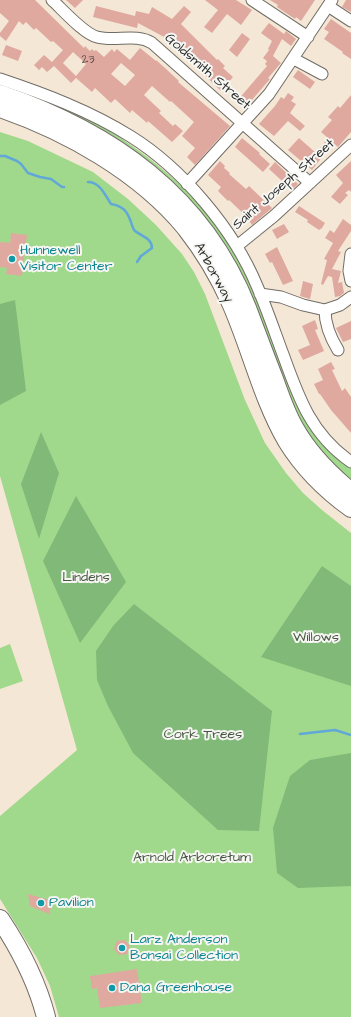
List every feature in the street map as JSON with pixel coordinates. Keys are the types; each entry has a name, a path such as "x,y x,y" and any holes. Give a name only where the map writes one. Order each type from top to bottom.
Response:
{"highway":[{"name":"Arborway","path":"0,94 58,117 110,145 152,175 185,207 213,244 233,277 247,308 285,409 303,442 334,478 351,492"},
{"name":"Arborway","path":"0,108 46,126 105,159 147,189 186,228 205,254 225,290 273,414 287,440 312,474 330,492 351,508"},
{"path":"0,919 26,963 39,994 46,1017"},
{"path":"0,940 20,978 34,1017"}],"street":[{"name":"Goldsmith Street","path":"52,0 91,35 102,38 142,39 152,43 310,183"},
{"path":"252,0 308,37"},
{"path":"187,184 269,94 294,59 330,3 351,21"},
{"path":"294,59 322,74"},
{"path":"0,79 59,100 116,128 143,144 187,184 223,226 237,246 250,270 294,387 306,412 327,441 351,462"},
{"name":"Saint Joseph Street","path":"237,246 351,146"},
{"path":"351,254 349,271 351,281"},
{"path":"260,294 325,310 340,305 351,297"},
{"path":"325,310 327,328 330,337 338,350"}],"green space":[{"path":"0,84 74,112 119,137 164,170 204,209 234,251 243,268 259,304 293,397 303,418 324,445 351,468 351,482 318,449 301,424 237,268 0,87"},
{"name":"Arnold Arboretum","path":"0,132 28,141 93,172 128,199 156,225 182,254 194,272 205,294 245,400 265,443 286,473 303,493 351,533 351,1017 59,1017 50,986 37,958 0,899 0,816 77,750 0,476"},
{"path":"15,300 26,391 0,405 0,304"},
{"path":"41,432 59,473 39,539 21,484"},
{"name":"Lindens","path":"76,496 126,582 80,643 43,561"},
{"name":"Willows","path":"322,566 351,586 351,686 261,657"},
{"name":"Cork Trees","path":"134,604 272,711 259,831 218,830 133,753 108,706 97,680 96,651 113,626"},
{"path":"10,644 23,681 0,689 0,648"},
{"path":"351,753 351,886 298,888 277,873 273,828 290,776 310,760"}],"building":[{"path":"0,0 35,0 84,48 85,46 90,51 92,49 94,51 96,50 104,57 112,49 114,52 117,49 130,60 140,48 156,60 179,81 178,82 230,126 195,165 187,157 195,148 182,136 194,122 152,86 144,95 161,111 159,113 173,126 175,124 183,131 172,142 148,121 147,123 132,110 130,113 115,99 111,103 95,88 92,92 76,78 71,83 54,66 47,72 42,67 39,70 34,65 44,55 52,62 63,50 53,41 51,42 36,28 34,30 26,22 23,25 19,21 6,41 0,36 0,33 9,21 0,13","holes":["73,52 86,64 76,76 63,63","121,63 135,75 125,86 111,74"]},
{"path":"66,0 83,0 75,8"},
{"path":"205,0 236,0 252,10 241,25 227,14 212,33 204,27 218,10"},
{"path":"270,0 315,0 301,21 296,17 295,19 277,7 278,5"},
{"path":"346,0 351,0 351,12 342,7"},
{"path":"96,6 135,16 136,11 149,14 152,7 172,19 184,6 191,12 181,24 225,66 223,68 233,77 221,91 166,38 138,23 137,28 93,17"},
{"path":"331,19 351,33 351,59 324,39 329,32 324,29"},
{"path":"269,23 284,34 286,31 296,39 291,46 282,39 273,56 281,63 268,78 270,79 245,108 237,101 267,66 265,64 267,61 263,58 269,50 268,49 272,41 261,33"},
{"path":"242,33 250,39 237,57 229,50"},
{"path":"6,45 22,51 18,61 2,55"},
{"path":"298,70 315,82 310,89 293,77"},
{"path":"288,93 294,97 291,101 296,104 290,113 305,126 300,131 288,121 274,136 259,124 281,97 284,99"},
{"path":"351,95 351,132 338,147 333,143 312,170 288,150 299,138 316,153 328,138 321,132 332,120 328,117 338,106 340,108"},
{"path":"242,138 260,153 259,154 270,164 263,172 235,147"},
{"path":"220,161 225,166 224,168 230,173 229,174 246,189 249,186 272,208 252,225 246,216 218,191 221,187 208,175"},
{"path":"351,161 351,192 349,190 345,193 348,195 340,204 331,197 343,183 336,175"},
{"path":"275,162 298,184 292,190 269,169"},
{"path":"299,206 325,223 322,228 319,230 307,222 308,220 295,212"},
{"path":"343,219 351,225 351,231 338,251 341,252 332,269 341,271 338,283 342,282 344,293 335,297 332,277 328,276 323,285 321,284 327,260 324,259 333,243 325,238 330,230 334,233"},
{"path":"284,224 289,232 277,239 272,230"},
{"name":"Hunnewell Visitor Center","path":"11,233 27,235 22,276 6,274 7,268 0,267 0,242 10,243"},
{"path":"277,247 293,281 283,285 272,262 270,263 265,254"},
{"path":"303,281 313,284 310,299 300,296"},
{"path":"315,320 318,329 315,330 324,351 303,360 298,350 310,345 302,326"},
{"path":"351,321 351,339 343,342 336,328"},
{"path":"331,362 335,369 332,370 342,391 345,388 351,397 351,433 331,410 319,394 314,384 323,380 318,369"},
{"name":"Pavilion","path":"28,894 53,901 49,914 30,906"},
{"name":"Larz Anderson Bonsai Collection","path":"125,940 130,946 127,954 119,955 114,949 117,941"},
{"name":"Dana Greenhouse","path":"137,969 142,1003 100,1008 97,988 92,989 90,976"}],"waterway":[{"path":"0,156 5,156 17,161 28,173 51,179 64,187"},
{"path":"88,182 96,184 111,204 119,206 124,210 128,215 134,230 146,238 152,245 152,248 141,256 137,262"},
{"path":"300,734 335,730 351,735"}],"place":[{"name":"Hunnewell Visitor Center","path":"12,259"},
{"name":"Pavilion","path":"41,903"},
{"name":"Larz Anderson Bonsai Collection","path":"122,948"},
{"name":"Dana Greenhouse","path":"112,988"}]}
